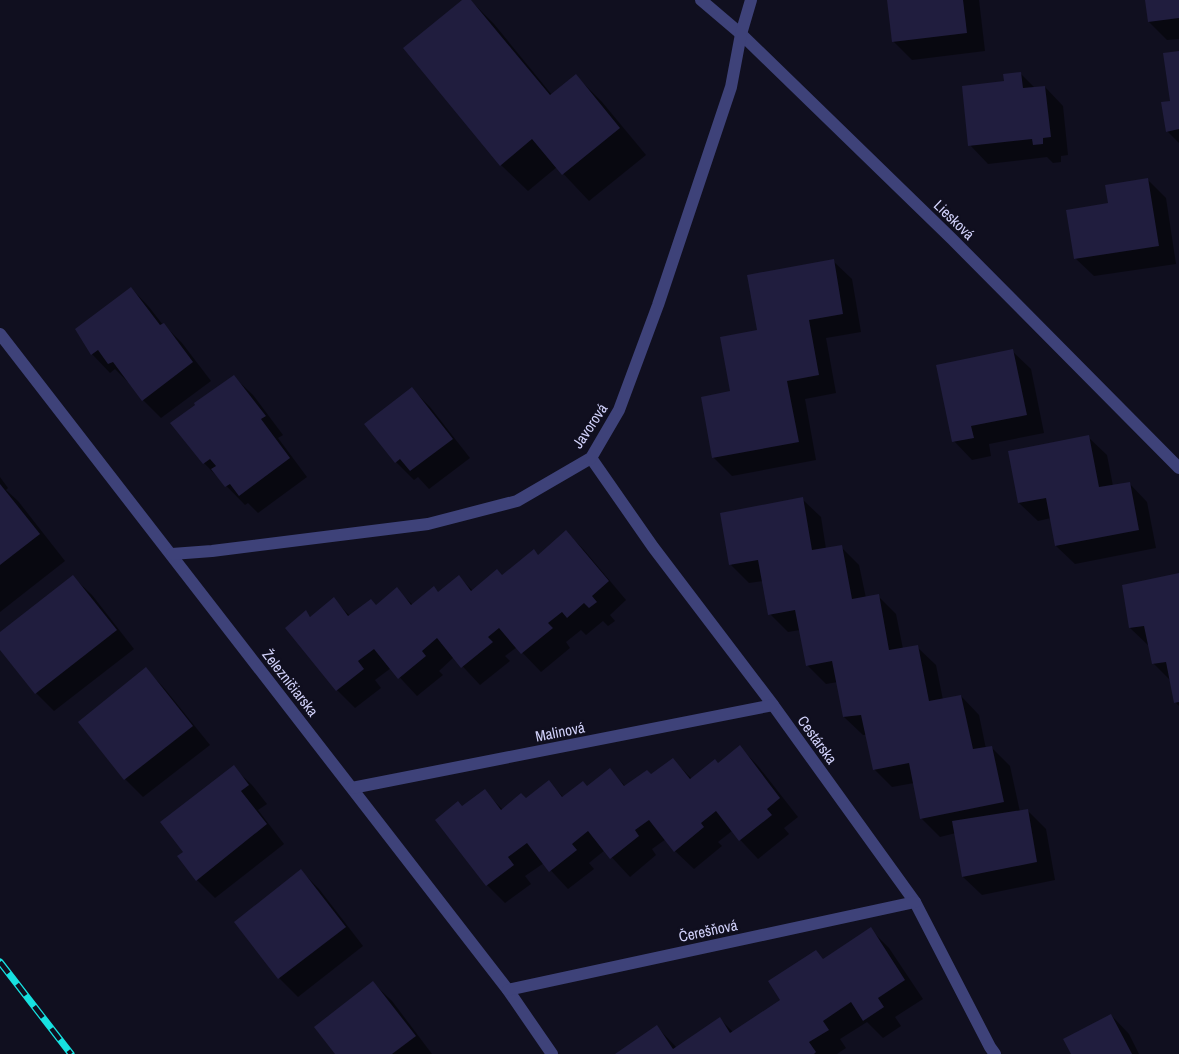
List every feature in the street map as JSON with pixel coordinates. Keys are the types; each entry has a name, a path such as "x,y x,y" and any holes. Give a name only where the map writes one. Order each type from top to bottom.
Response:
{"street":[{"name":"Liesková","path":"701,0 741,34 952,239 1179,468"},
{"name":"Javorová","path":"171,554 428,524 517,501 591,458 619,410 658,305 731,87 741,34 751,0"},
{"name":"Železničiarska","path":"0,334 508,990 552,1054"},
{"name":"Cestárska","path":"591,458 653,547 773,705 915,902 995,1054"},
{"name":"Malinová","path":"352,788 773,705"},
{"name":"Čerešňová","path":"508,990 915,902"}],"building":[{"path":"462,0 471,0 550,95 576,74 620,128 562,175 532,139 500,166 403,48"},
{"path":"887,0 963,0 967,33 892,42"},
{"path":"1145,0 1179,0 1179,18 1148,22"},
{"path":"1179,51 1179,129 1166,132 1161,102 1170,101 1163,53"},
{"path":"1021,72 1023,88 1045,86 1051,137 1043,138 1043,144 1033,145 1032,139 968,146 962,86 1004,81 1003,74"},
{"path":"1148,178 1159,246 1074,259 1066,210 1108,203 1105,185"},
{"path":"834,259 843,314 809,320 819,375 787,381 799,442 712,458 701,397 730,391 720,337 757,330 747,275"},
{"path":"131,287 160,325 164,323 193,362 142,401 113,362 108,364 98,350 91,355 75,329"},
{"path":"1013,349 1027,415 971,426 974,438 952,442 936,365"},
{"path":"234,375 266,416 261,419 290,458 239,496 230,484 225,487 211,469 216,466 210,459 203,464 170,423"},
{"path":"412,387 453,439 410,471 400,459 395,463 364,424"},
{"path":"1089,435 1099,487 1130,482 1139,530 1055,546 1046,498 1018,503 1008,451"},
{"path":"0,484 40,534 0,565"},
{"path":"803,497 812,550 842,545 852,599 879,594 889,650 918,645 929,701 961,695 973,749 992,746 1004,802 920,819 909,763 873,770 861,715 843,717 832,661 806,666 795,610 768,615 758,560 729,565 720,513"},
{"path":"566,530 609,581 592,596 597,602 589,608 584,603 567,618 562,612 548,623 553,628 521,654 499,628 488,637 493,642 461,668 437,638 422,651 426,656 398,679 374,649 358,661 364,669 336,691 285,628 306,610 310,617 334,597 348,616 371,599 376,605 397,587 411,605 434,586 438,592 459,575 471,591 497,569 502,575 534,549 538,555"},
{"path":"1179,573 1179,702 1174,703 1166,662 1152,664 1144,626 1129,628 1122,585"},
{"path":"73,575 117,630 35,694 0,650 0,632"},
{"path":"146,667 193,726 124,780 78,722"},
{"path":"740,745 780,798 767,809 772,815 739,841 716,811 701,823 704,827 674,852 649,820 635,830 639,836 610,859 588,831 572,844 577,850 549,872 527,843 508,857 514,865 486,886 435,820 458,801 462,806 485,789 501,810 521,793 526,798 549,780 562,797 583,781 587,786 610,768 624,786 647,770 651,774 673,758 690,779 715,759 718,763"},
{"path":"234,765 249,785 241,791 267,824 196,881 177,856 183,852 160,822"},
{"path":"1028,809 1037,862 962,877 952,821"},
{"path":"301,869 346,927 278,979 234,922"},
{"path":"871,927 905,980 878,998 884,1007 863,1021 851,1002 823,1021 829,1030 809,1042 816,1052 814,1054 615,1054 657,1025 673,1049 720,1017 730,1033 780,1000 768,981 816,950 823,959"},
{"path":"373,981 416,1036 392,1054 335,1054 314,1027"},
{"path":"1111,1014 1132,1054 1071,1054 1063,1039"}],"railway":[{"path":"0,962 71,1054"}]}
